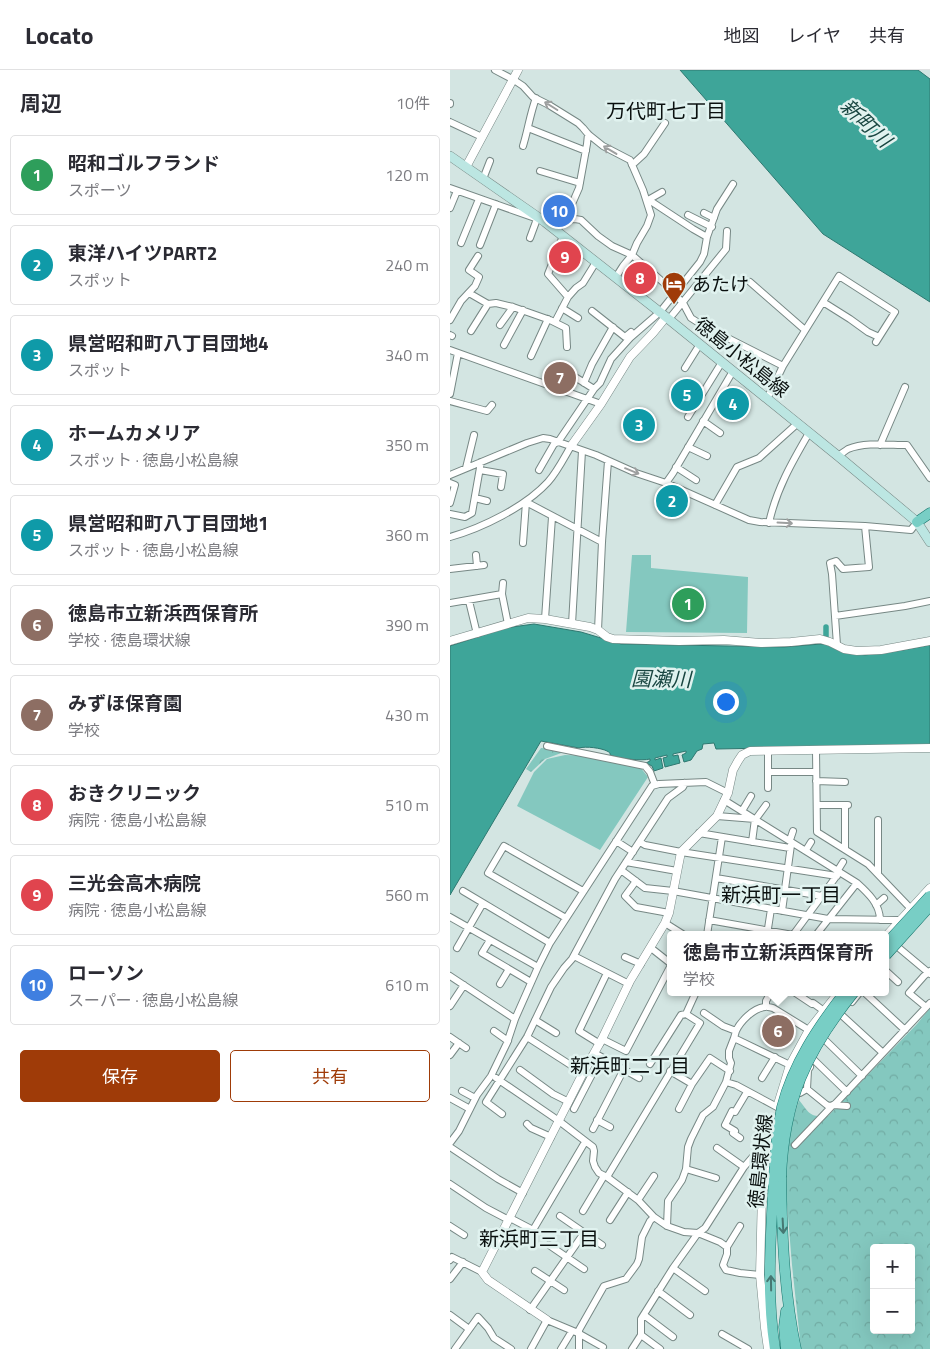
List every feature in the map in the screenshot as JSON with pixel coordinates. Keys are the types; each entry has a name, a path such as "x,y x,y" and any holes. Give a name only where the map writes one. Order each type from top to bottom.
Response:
{"main road":[{"name":"徳島小松島線","path":"450,156 560,233 663,314 918,523 930,542"},
{"path":"918,523 930,513"},
{"path":"918,523 930,518"},
{"path":"889,941 930,896"},
{"path":"889,952 930,906"},
{"name":"徳島環状線","path":"796,1349 792,1328 775,1156 779,1124 790,1082 813,1037 842,996"},
{"name":"徳島環状線","path":"775,1349 770,1264 778,1177 786,1125 800,1079 821,1037 851,996"},
{"name":"徳島環状線","path":"786,1349 784,1327 789,1298"}],"street":[{"path":"495,70 523,86 533,97 550,105 578,123 603,146 630,160 648,200 650,215 647,226 632,255 616,277"},
{"path":"466,167 518,70"},
{"path":"524,146 536,98"},
{"path":"450,122 482,137"},
{"path":"632,165 644,154 665,123"},
{"path":"528,128 586,151"},
{"path":"568,297 548,274 560,233 576,198 588,134"},
{"path":"483,179 490,161"},
{"path":"540,171 580,183"},
{"path":"450,537 475,528 526,502 553,477 571,446 601,404 630,357 653,334 675,294 700,262 714,218 733,184"},
{"path":"450,188 542,221 530,238"},
{"path":"450,208 457,191"},
{"path":"648,200 662,192"},
{"path":"461,243 479,199"},
{"path":"648,200 693,230 707,237"},
{"path":"480,245 496,204"},
{"path":"704,213 714,218"},
{"path":"688,215 712,227"},
{"path":"565,220 581,220 612,246 632,255 675,294 683,303 691,318 783,366"},
{"path":"539,470 554,444 558,442 600,383 611,359 630,338 663,314 683,303 726,249 727,231"},
{"path":"450,320 461,301 475,286 479,277 469,270 478,256"},
{"path":"555,322 568,297 583,283 596,262"},
{"path":"700,262 709,269"},
{"path":"767,399 783,366 839,276 895,312 878,339 850,318 823,302"},
{"path":"750,282 805,330"},
{"path":"469,293 488,304 496,303 523,310 566,328 567,347"},
{"path":"471,332 488,304"},
{"path":"500,325 513,307"},
{"path":"562,308 578,318"},
{"path":"504,345 523,310"},
{"path":"592,311 625,336 646,320 663,314"},
{"path":"531,356 548,319"},
{"path":"584,383 592,364 613,327"},
{"path":"686,368 700,344"},
{"path":"450,350 601,404"},
{"path":"450,394 452,370 458,353"},
{"path":"688,417 722,362"},
{"path":"666,483 733,371"},
{"path":"575,377 594,389"},
{"path":"880,445 905,388"},
{"path":"450,401 487,411 492,405"},
{"path":"703,421 720,433"},
{"path":"715,505 737,467 759,458 798,423"},
{"path":"769,522 779,488 809,433"},
{"path":"466,468 474,434"},
{"path":"450,475 543,438 571,446 636,473 666,483 749,520 911,530 918,523"},
{"path":"838,456 847,450 861,446 907,445 930,478"},
{"path":"688,447 708,456"},
{"path":"572,624 582,451"},
{"path":"598,630 608,461"},
{"path":"450,514 465,517 472,513 481,462"},
{"path":"676,467 696,480"},
{"path":"480,470 503,474 501,487"},
{"path":"450,483 454,485 450,503"},
{"path":"475,498 487,501"},
{"path":"526,502 602,542"},
{"path":"523,543 526,502"},
{"path":"546,619 552,517"},
{"path":"833,644 835,616 830,562 836,561 843,569 869,567 865,526"},
{"path":"476,555 477,566"},
{"path":"450,569 484,565"},
{"path":"502,583 502,594 508,624"},
{"path":"450,603 502,594"},
{"path":"469,601 477,634"},
{"path":"835,616 930,601"},
{"path":"450,641 528,618 546,619 598,630 613,639 724,640 761,643 820,639 844,649 857,651 869,651 930,641"},
{"path":"548,746 646,766 655,785"},
{"path":"574,1109 598,1055 601,1041 629,984 665,923 669,913 680,852 717,816 726,797 733,770 742,755 750,751 930,748"},
{"path":"816,750 817,832 868,864 922,920"},
{"path":"768,751 768,788"},
{"path":"768,772 816,772"},
{"path":"816,781 845,782"},
{"path":"523,1193 498,1179 450,1145 475,1098 491,1076 508,1041 531,982 550,943 652,786 706,782 755,820 791,844 806,850 857,883 872,897 880,914 880,920"},
{"path":"502,1114 486,1102 527,1037 551,988 574,956 615,878 668,798 683,787 685,783"},
{"path":"742,811 751,796"},
{"path":"752,842 755,820 766,805"},
{"path":"817,805 847,805 845,849"},
{"path":"717,816 755,820"},
{"path":"878,820 878,874"},
{"path":"782,911 794,830"},
{"path":"699,833 752,842 791,844"},
{"path":"708,931 722,837"},
{"path":"616,841 633,852"},
{"path":"640,842 645,845 680,852 787,869 838,872"},
{"path":"806,850 811,842"},
{"path":"566,918 488,873 504,846 583,891"},
{"path":"626,862 677,871"},
{"path":"796,931 822,896 843,862"},
{"path":"621,870 645,888 673,891 828,919 899,920"},
{"path":"716,878 822,896"},
{"path":"636,881 625,896 636,907 669,913"},
{"path":"819,931 857,883"},
{"path":"889,933 930,888"},
{"path":"463,891 550,943"},
{"path":"876,905 884,898"},
{"path":"457,948 483,903"},
{"path":"768,931 771,909"},
{"path":"889,959 930,912"},
{"path":"450,917 538,967"},
{"path":"709,920 759,931"},
{"path":"665,923 678,931"},
{"path":"490,940 482,953 531,982"},
{"path":"795,1145 928,1005 909,993 929,973 889,940"},
{"path":"651,948 667,962"},
{"path":"574,956 629,984"},
{"path":"625,957 641,964"},
{"path":"500,984 509,969"},
{"path":"607,973 579,1031 626,1051 667,971"},
{"path":"889,974 898,982"},
{"path":"450,976 515,1019"},
{"path":"450,1006 464,985"},
{"path":"686,1014 694,996"},
{"path":"766,1006 769,996"},
{"path":"800,996 812,1004 842,1015 883,1053"},
{"path":"768,1349 764,1328 760,1275 762,1192 769,1171 771,1139 777,1107 790,1065 809,1030 835,996"},
{"path":"806,1089 808,1070 824,1040 859,996"},
{"path":"867,996 905,1030"},
{"path":"667,1226 668,1201 682,1180 686,1169 688,1147 691,1139 703,1115 713,1107 726,1082 731,1063 729,1051 740,1022 758,1009 766,1006 773,1008 824,1040 862,1076"},
{"path":"704,1013 735,1034 790,1065"},
{"path":"583,1211 700,1023 686,1014 680,1015 650,1064"},
{"path":"535,1020 556,1033"},
{"path":"494,1031 508,1041"},
{"path":"450,1037 466,1048"},
{"path":"527,1037 583,1073"},
{"path":"450,1055 459,1043"},
{"path":"798,1050 814,1060 847,1092"},
{"path":"482,1272 583,1073 598,1055"},
{"path":"598,1055 639,1078"},
{"path":"762,1078 774,1057"},
{"path":"679,1109 692,1084 710,1058 730,1071"},
{"path":"593,1129 624,1069"},
{"path":"520,1070 553,1094 569,1102"},
{"path":"670,1072 692,1084"},
{"path":"491,1076 500,1080 559,1121 593,1148 593,1161 599,1173 628,1192 654,1217 667,1226 684,1232 698,1232 727,1247"},
{"path":"726,1082 736,1085 777,1107"},
{"path":"783,1087 800,1093 806,1089"},
{"path":"806,1089 828,1106 847,1106"},
{"path":"462,1091 475,1098"},
{"path":"740,1138 733,1133 735,1131 725,1125 732,1111 735,1112 747,1092"},
{"path":"450,1098 470,1109"},
{"path":"597,1120 610,1127"},
{"path":"527,1124 531,1128 550,1137"},
{"path":"642,1349 634,1346 641,1335 641,1319 658,1291 698,1232 705,1228 744,1166 771,1139"},
{"path":"450,1184 486,1208 534,1230 585,1142"},
{"path":"717,1148 744,1166"},
{"path":"686,1169 716,1178"},
{"path":"638,1200 654,1176"},
{"path":"610,1220 628,1192"},
{"path":"661,1214 668,1209"},
{"path":"560,1216 602,1245"},
{"path":"561,1349 575,1332 579,1330 604,1286 626,1279 638,1264 642,1237 654,1217"},
{"path":"450,1226 464,1235"},
{"path":"740,1226 727,1247 723,1265 726,1270 760,1275"},
{"path":"530,1310 584,1233"},
{"path":"549,1245 584,1269"},
{"path":"450,1260 452,1257 482,1272 488,1280 530,1310 604,1347"},
{"path":"450,1279 463,1262"},
{"path":"673,1268 705,1291"},
{"path":"535,1271 564,1290"},
{"path":"658,1291 690,1315"},
{"path":"450,1315 469,1330"},
{"path":"644,1316 673,1338"},
{"path":"455,1349 478,1317 494,1338 510,1349"},
{"path":"531,1349 547,1320"},
{"path":"575,1332 579,1349"},
{"path":"722,1334 748,1349"},
{"path":"641,1335 660,1349"}],"shaded area":[{"path":"640,266 652,276 641,289 628,280"}],"green space":[{"path":"632,555 651,555 651,568 748,577 747,633 626,632"},
{"path":"541,748 564,752 545,759 531,772 526,769"},
{"path":"565,755 592,756 640,767 648,777 600,850 517,806 534,772 547,759"},
{"path":"930,1008 930,1349 801,1349 785,1180 789,1133 799,1100 810,1114 828,1116 917,1024"}],"water":[{"name":"新町川","path":"680,70 918,70 930,79 930,302 823,234"},
{"name":"園瀬川","path":"534,624 581,632 621,644 784,647 826,644 846,652 865,655 930,645 930,745 716,749 714,743 703,744 702,749 697,751 691,760 684,762 682,755 686,751 673,754 673,756 678,755 680,763 665,767 663,758 667,757 667,755 655,758 655,760 661,758 663,768 654,771 652,766 646,763 650,759 621,758 610,755 609,752 601,749 579,748 541,741 450,895 450,646 505,628"}],"waterway":[{"path":"826,627 826,642"}],"place":[{"name":"ローソン","path":"559,211"},
{"name":"三光会高木病院","path":"565,257"},
{"name":"おきクリニック","path":"640,278"},
{"name":"あたけ","path":"674,305"},
{"name":"みずほ保育園","path":"560,378"},
{"name":"県営昭和町八丁目団地1","path":"687,395"},
{"name":"ホームカメリア","path":"733,404"},
{"name":"県営昭和町八丁目団地4","path":"639,425"},
{"name":"東洋ハイツPART2","path":"672,501"},
{"name":"昭和ゴルフランド","path":"688,604"},
{"name":"徳島市立新浜西保育所","path":"778,1031"}],"district":[{"name":"万代町七丁目","path":"666,111"},
{"name":"新浜町一丁目","path":"781,895"},
{"name":"新浜町二丁目","path":"630,1066"},
{"name":"新浜町三丁目","path":"539,1239"}]}
